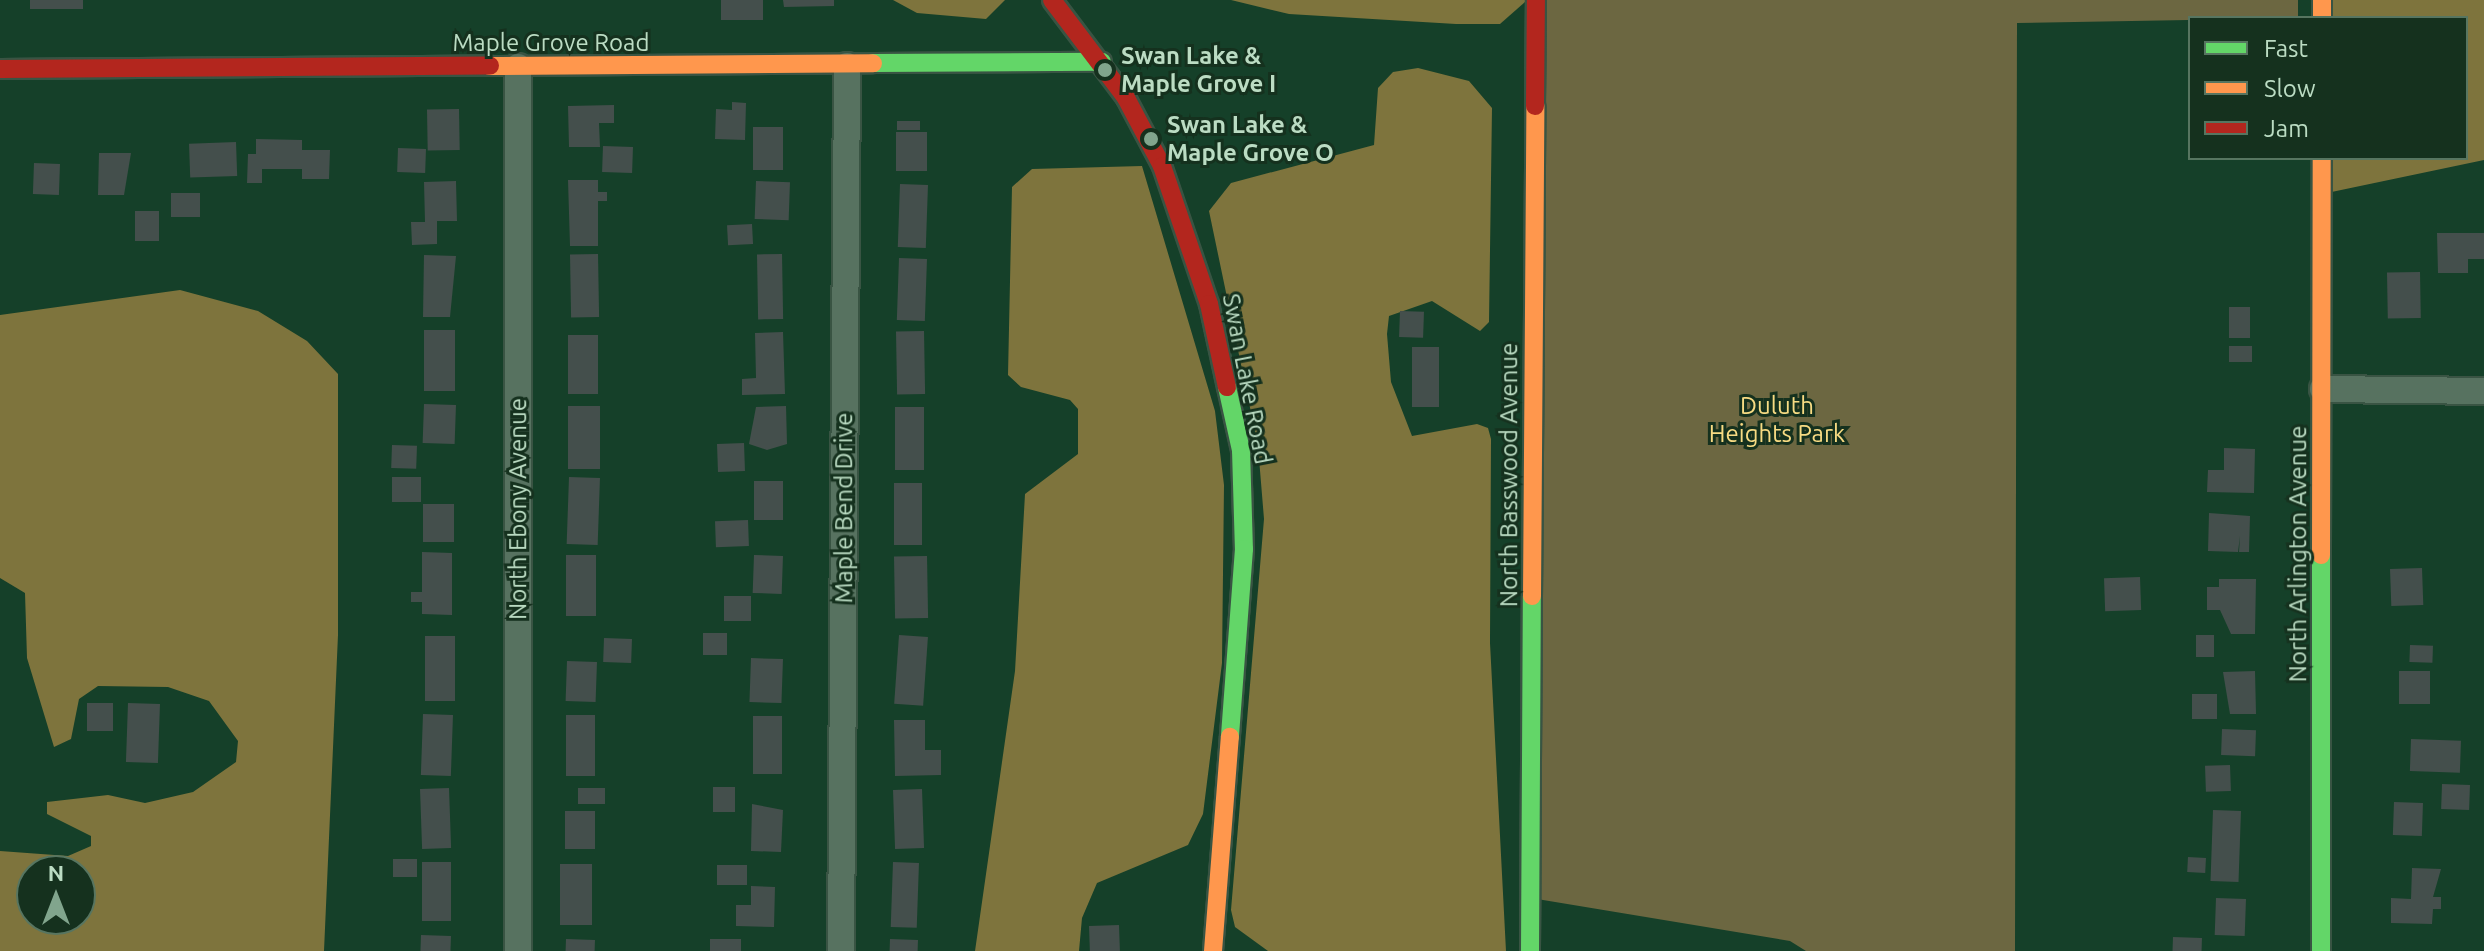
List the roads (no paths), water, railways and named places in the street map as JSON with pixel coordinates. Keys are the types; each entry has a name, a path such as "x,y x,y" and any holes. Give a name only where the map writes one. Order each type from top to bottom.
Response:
{"street":[{"name":"Swan Lake Road","path":"1052,0 1102,62 1162,166 1209,304 1241,450 1244,549 1213,951"},
{"name":"North Basswood Avenue","path":"1530,951 1536,0"},
{"name":"Maple Grove Road","path":"0,69 1102,62"},
{"name":"Maple Bend Drive","path":"841,951 847,66"},
{"name":"North Ebony Avenue","path":"518,67 518,951"},
{"name":"North Arlington Avenue","path":"2321,951 2322,160"},
{"path":"2323,389 2484,391"}],"place":[{"name":"Swan Lake & Maple Grove I","path":"1105,70"},
{"name":"Swan Lake & Maple Grove O","path":"1151,139"}],"park label":[{"name":"Duluth Heights Park","path":"1777,420"}]}
